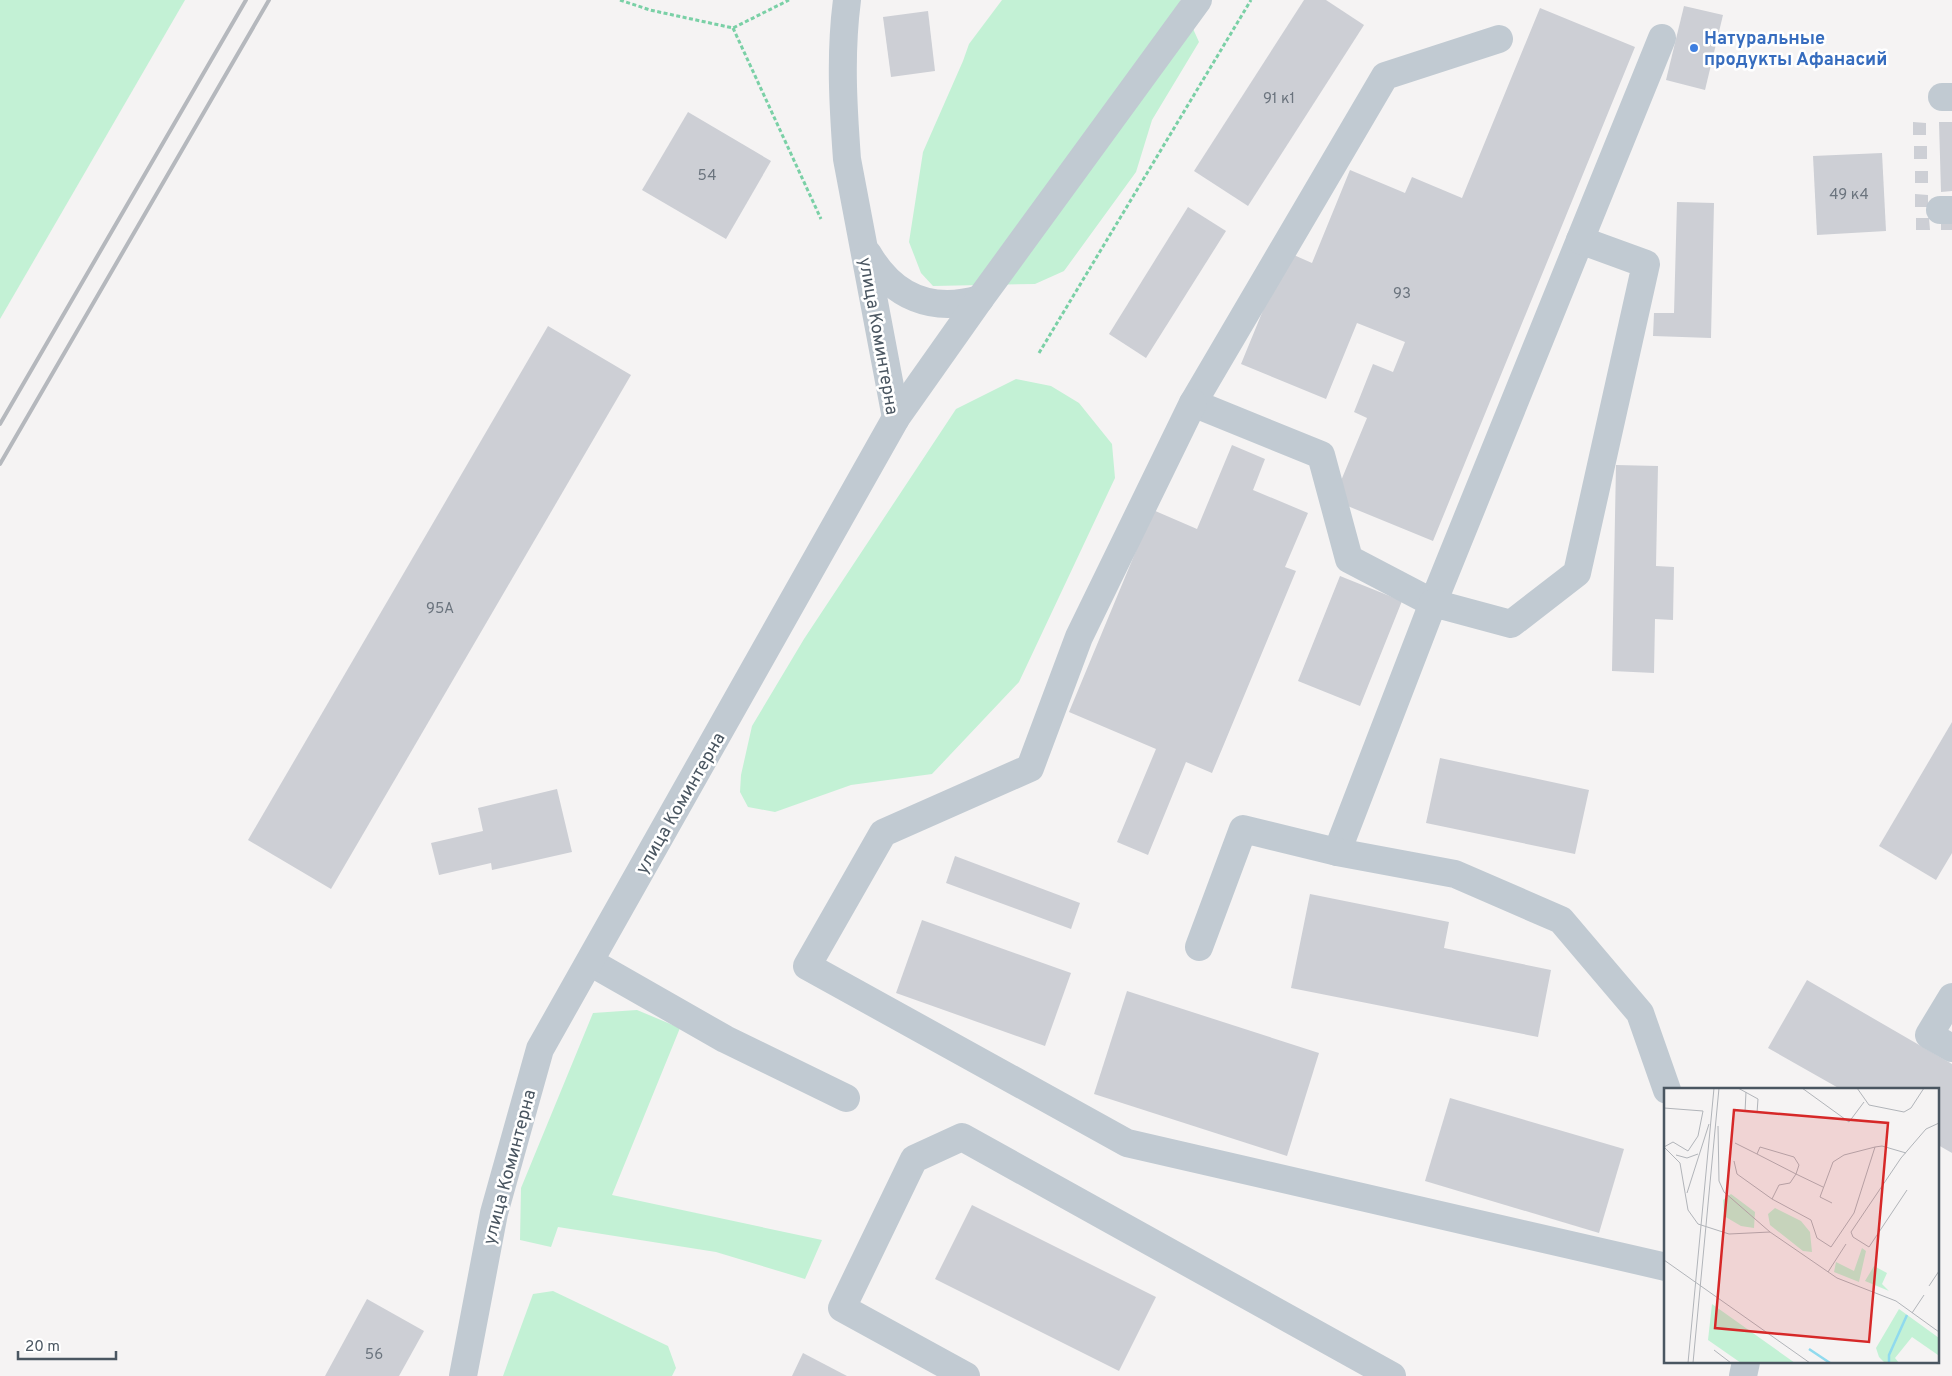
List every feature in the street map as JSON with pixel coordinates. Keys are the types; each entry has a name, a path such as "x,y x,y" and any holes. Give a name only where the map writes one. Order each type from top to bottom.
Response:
{"street":[{"name":"улица Коминтерна","path":"463,1376 494,1213 540,1049 896,418 847,159 843,117 842,53 847,0"},
{"path":"896,418 980,299 1198,0"},
{"path":"1337,852 1433,603 1662,38"},
{"path":"1499,39 1385,76 1193,403 1079,637 1030,768 883,833 807,966 1127,1143 1664,1267"},
{"path":"1193,403 1321,455 1349,558 1433,603 1511,624 1577,572 1646,264 1580,240"},
{"name":"улица Коминтерна","path":"863,243 880,272 905,293 925,302 947,304 958,304 980,299"},
{"path":"1199,947 1243,828 1337,852 1455,874 1561,920 1640,1013 1666,1088"},
{"path":"590,962 725,1039 846,1098"},
{"path":"1952,997 1929,1035 1952,1048"},
{"path":"966,1376 842,1308 914,1159 962,1137 1392,1376"}],"path":[{"path":"620,0 650,10 733,28 789,0"},
{"path":"1039,353 1251,0"},
{"path":"733,28 821,218"}],"green space":[{"path":"0,0 185,0 0,319"},
{"path":"1002,0 1180,0 1199,42 1152,120 1136,172 1064,271 1035,284 933,286 921,273 909,242 923,152 969,44"},
{"path":"1016,379 1051,386 1079,403 1112,444 1115,478 1019,682 932,774 851,785 775,812 748,807 740,792 741,775 752,726 804,639 956,409"},
{"path":"637,1010 680,1028 612,1195 822,1240 805,1279 716,1252 558,1227 551,1247 520,1240 521,1188 593,1013"},
{"path":"553,1291 668,1346 676,1368 672,1376 503,1376 533,1294"}],"building":[{"path":"1304,0 1326,0 1364,25 1248,206 1194,171"},
{"name":"Натуральные продукты Афанасий","path":"1684,6 1723,15 1705,90 1666,80"},
{"path":"1540,8 1635,47 1433,541 1333,500 1367,418 1354,412 1373,364 1393,372 1405,342 1357,323 1326,399 1241,364 1287,252 1312,263 1350,170 1405,193 1412,177 1462,198"},
{"path":"928,11 935,71 891,77 883,17"},
{"path":"688,112 771,161 726,239 642,190"},
{"path":"1913,122 1926,123 1926,135 1913,135"},
{"path":"1939,122 1952,122 1952,191 1941,192"},
{"path":"1914,146 1927,146 1927,159 1914,159"},
{"path":"1882,153 1886,231 1817,235 1813,156"},
{"path":"1915,171 1928,171 1928,183 1915,183"},
{"path":"1915,194 1928,195 1928,207 1915,207"},
{"path":"1677,202 1714,203 1711,338 1653,336 1654,313 1674,313"},
{"path":"1188,207 1226,231 1146,358 1109,334"},
{"path":"1916,218 1929,218 1930,230 1916,230"},
{"path":"1941,218 1952,218 1952,230 1941,230"},
{"path":"548,326 631,375 331,889 248,840"},
{"path":"1232,445 1265,459 1253,490 1308,513 1285,567 1296,571 1212,773 1186,762 1148,855 1117,842 1156,749 1069,712 1153,510 1197,529"},
{"path":"1616,465 1658,466 1656,566 1674,567 1673,620 1655,619 1654,673 1612,671"},
{"path":"1340,576 1402,601 1360,706 1298,681"},
{"path":"1952,722 1952,853 1936,880 1879,846"},
{"path":"1440,758 1589,790 1575,854 1426,823"},
{"path":"557,789 572,852 492,870 491,863 439,875 431,843 483,831 478,808"},
{"path":"955,856 1080,903 1071,929 946,883"},
{"path":"1310,894 1449,922 1444,948 1551,970 1538,1037 1291,988"},
{"path":"922,920 1071,973 1045,1046 896,993"},
{"path":"1807,980 1952,1064 1952,1153 1940,1146 1940,1088 1838,1088 1768,1048"},
{"path":"1127,991 1319,1053 1287,1156 1094,1094"},
{"path":"1450,1098 1624,1149 1599,1233 1425,1181"},
{"path":"972,1205 1156,1297 1119,1371 935,1279"},
{"path":"367,1299 424,1331 399,1376 325,1376"},
{"path":"803,1353 847,1376 792,1376"}],"railway":[{"path":"0,424 246,0"},
{"path":"0,464 269,0"}],"place":[{"name":"Натуральные продукты Афанасий","path":"1694,48"}]}
